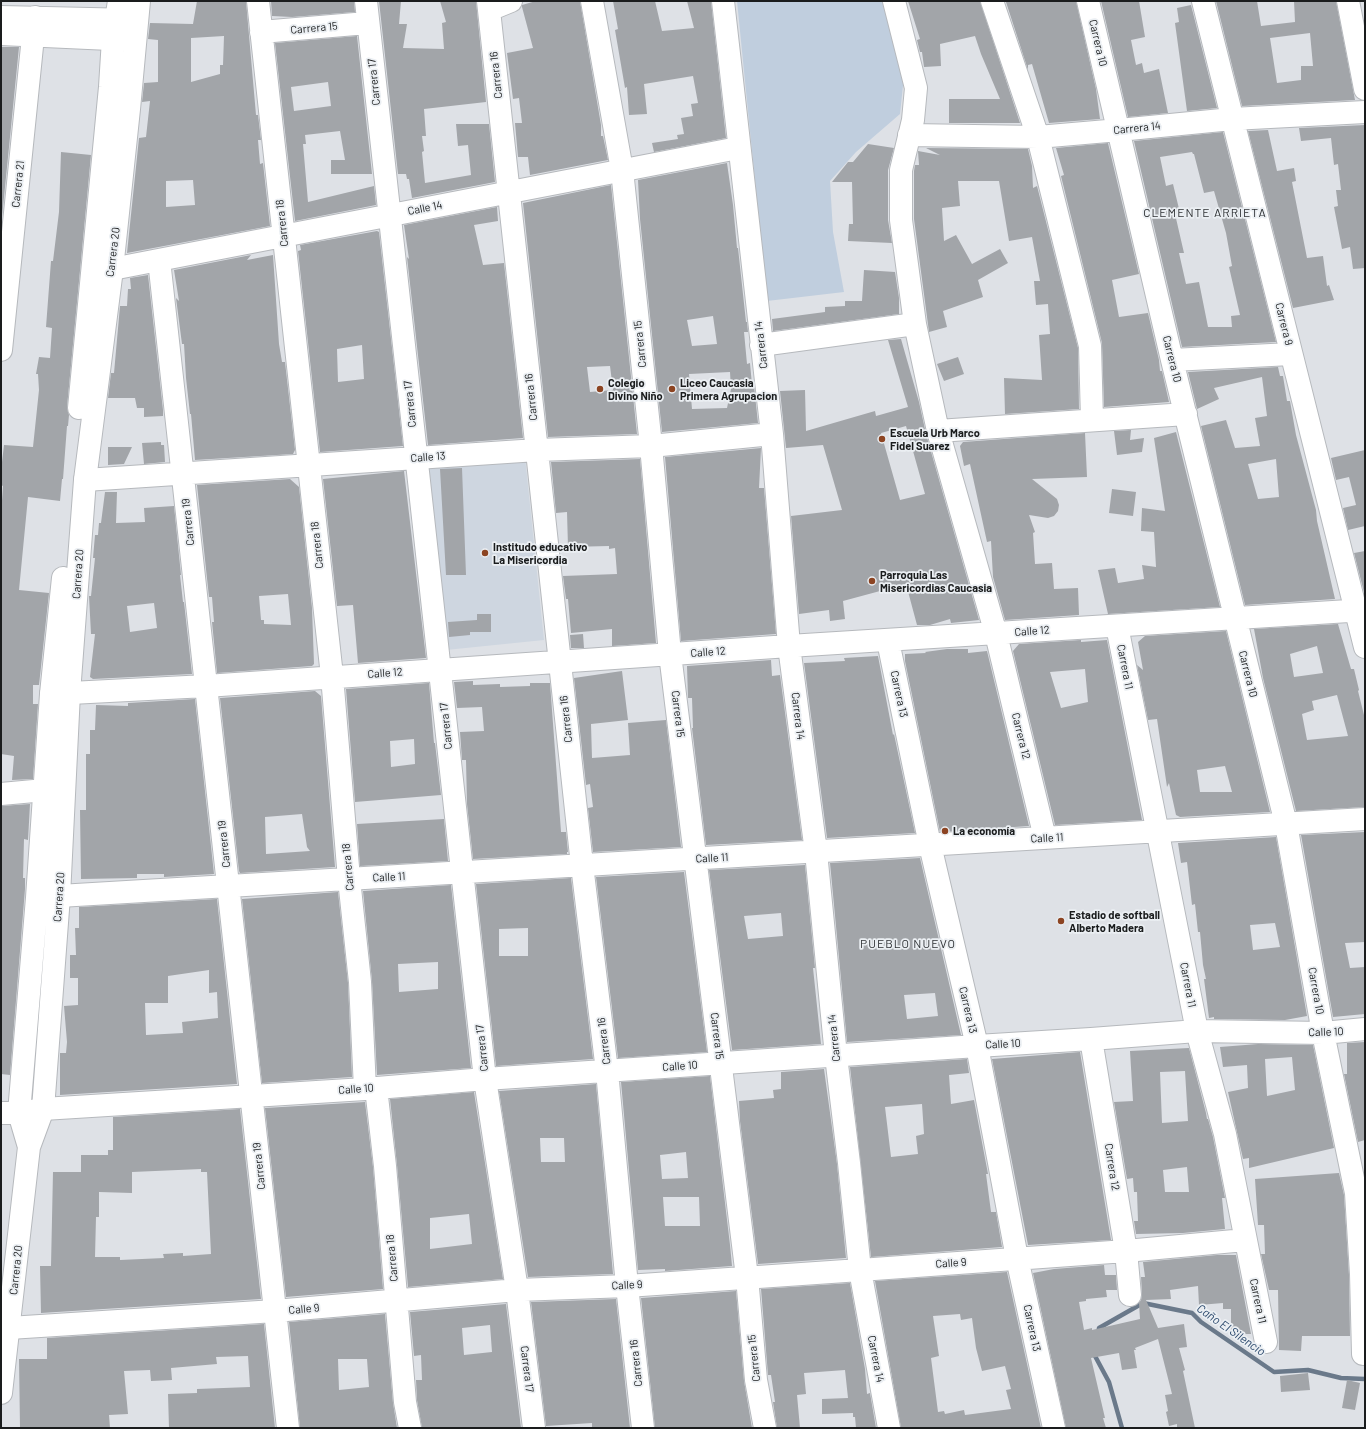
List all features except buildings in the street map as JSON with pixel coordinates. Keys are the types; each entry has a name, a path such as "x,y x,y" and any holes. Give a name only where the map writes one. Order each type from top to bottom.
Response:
{"street":[{"name":"Carrera 18","path":"258,1 332,676 349,879 370,1089 385,1166 405,1402 410,1428"},
{"name":"Carrera 17","path":"366,1 367,23 485,1079 517,1290 534,1428"},
{"path":"489,6 511,1"},
{"name":"Carrera 15","path":"592,1 622,170 651,446 670,654 747,1277 756,1380 765,1428"},
{"name":"Carrera 14","path":"723,1 738,148 772,434 789,646 816,852 836,1056 860,1270 889,1428"},
{"name":"Carrera 12","path":"894,1 916,88 913,120 901,170 901,220 914,324 938,431 996,634 1045,838"},
{"path":"992,1 1038,137 1090,346 1092,420"},
{"name":"Carrera 10","path":"1088,1 1234,618 1286,824 1323,1033 1356,1193 1361,1274 1363,1354"},
{"name":"Carrera 9","path":"1203,1 1291,354 1361,610 1365,647"},
{"path":"1348,1 1365,89"},
{"name":"Carrera 16","path":"489,6 582,865 607,1071 627,1286 643,1428"},
{"path":"1,17 34,27"},
{"path":"1,34 34,27 127,20"},
{"name":"Carrera 20","path":"29,1147 10,1113 37,898 45,790 60,694 112,269 127,20"},
{"name":"Carrera 20","path":"1,1393 29,1147 44,1109 59,896 60,694 99,208 127,20"},
{"name":"Carrera 15","path":"261,32 367,23"},
{"name":"Carrera 21","path":"1,350 7,236 34,27"},
{"name":"Carrera 14","path":"909,135 1038,137 1232,119 1365,112"},
{"name":"Calle 14","path":"112,269 738,148"},
{"name":"Carrera 19","path":"160,260 288,1428"},
{"path":"761,345 914,324"},
{"path":"1172,360 1291,354"},
{"path":"938,431 1186,414"},
{"name":"Calle 13","path":"85,480 537,450 651,446 772,434"},
{"name":"Calle 12","path":"60,694 206,686 332,676 1361,610"},
{"name":"Carrera 11","path":"1117,626 1197,1031 1225,1134 1266,1342"},
{"name":"Carrera 13","path":"888,641 930,845 977,1046 1017,1258 1054,1428"},
{"path":"1,794 45,790"},
{"name":"Calle 11","path":"59,896 1365,819"},
{"name":"Calle 10","path":"10,1113 44,1109 370,1089 485,1079 1197,1031 1323,1033 1365,1030"},
{"name":"Carrera 12","path":"1091,1039 1126,1251 1130,1295"},
{"name":"Calle 9","path":"9,1328 275,1311 517,1290 627,1286 860,1270 1126,1251 1245,1240"}],"shaded area":[{"path":"737,1 884,1 904,76 900,114 856,152 830,181 833,232 844,292 767,301"},
{"name":"Institudo educativo La Misericordia","path":"525,457 544,640 446,650 427,467"}],"waterway":[{"name":"Caño El Silencio","path":"1098,1334 1099,1328 1143,1303 1192,1313 1201,1322 1274,1372 1308,1370 1341,1378 1365,1379"},
{"name":"Caño El Silencio","path":"1096,1353 1095,1356 1109,1382 1122,1428"}],"place":[{"name":"Colegio Divino Niño","path":"600,389"},
{"name":"Liceo Caucasia Primera Agrupacion","path":"672,389"},
{"name":"Escuela Urb Marco Fidel Suarez","path":"882,439"},
{"name":"Institudo educativo La Misericordia","path":"485,553"},
{"name":"Parroquia Las Misericordias Caucasia","path":"872,581"},
{"name":"La economía","path":"945,831"},
{"name":"Estadio de softball Alberto Madera","path":"1061,921"}],"district":[{"name":"CLEMENTE ARRIETA","path":"1205,213"},
{"name":"PUEBLO NUEVO","path":"908,944"}]}
